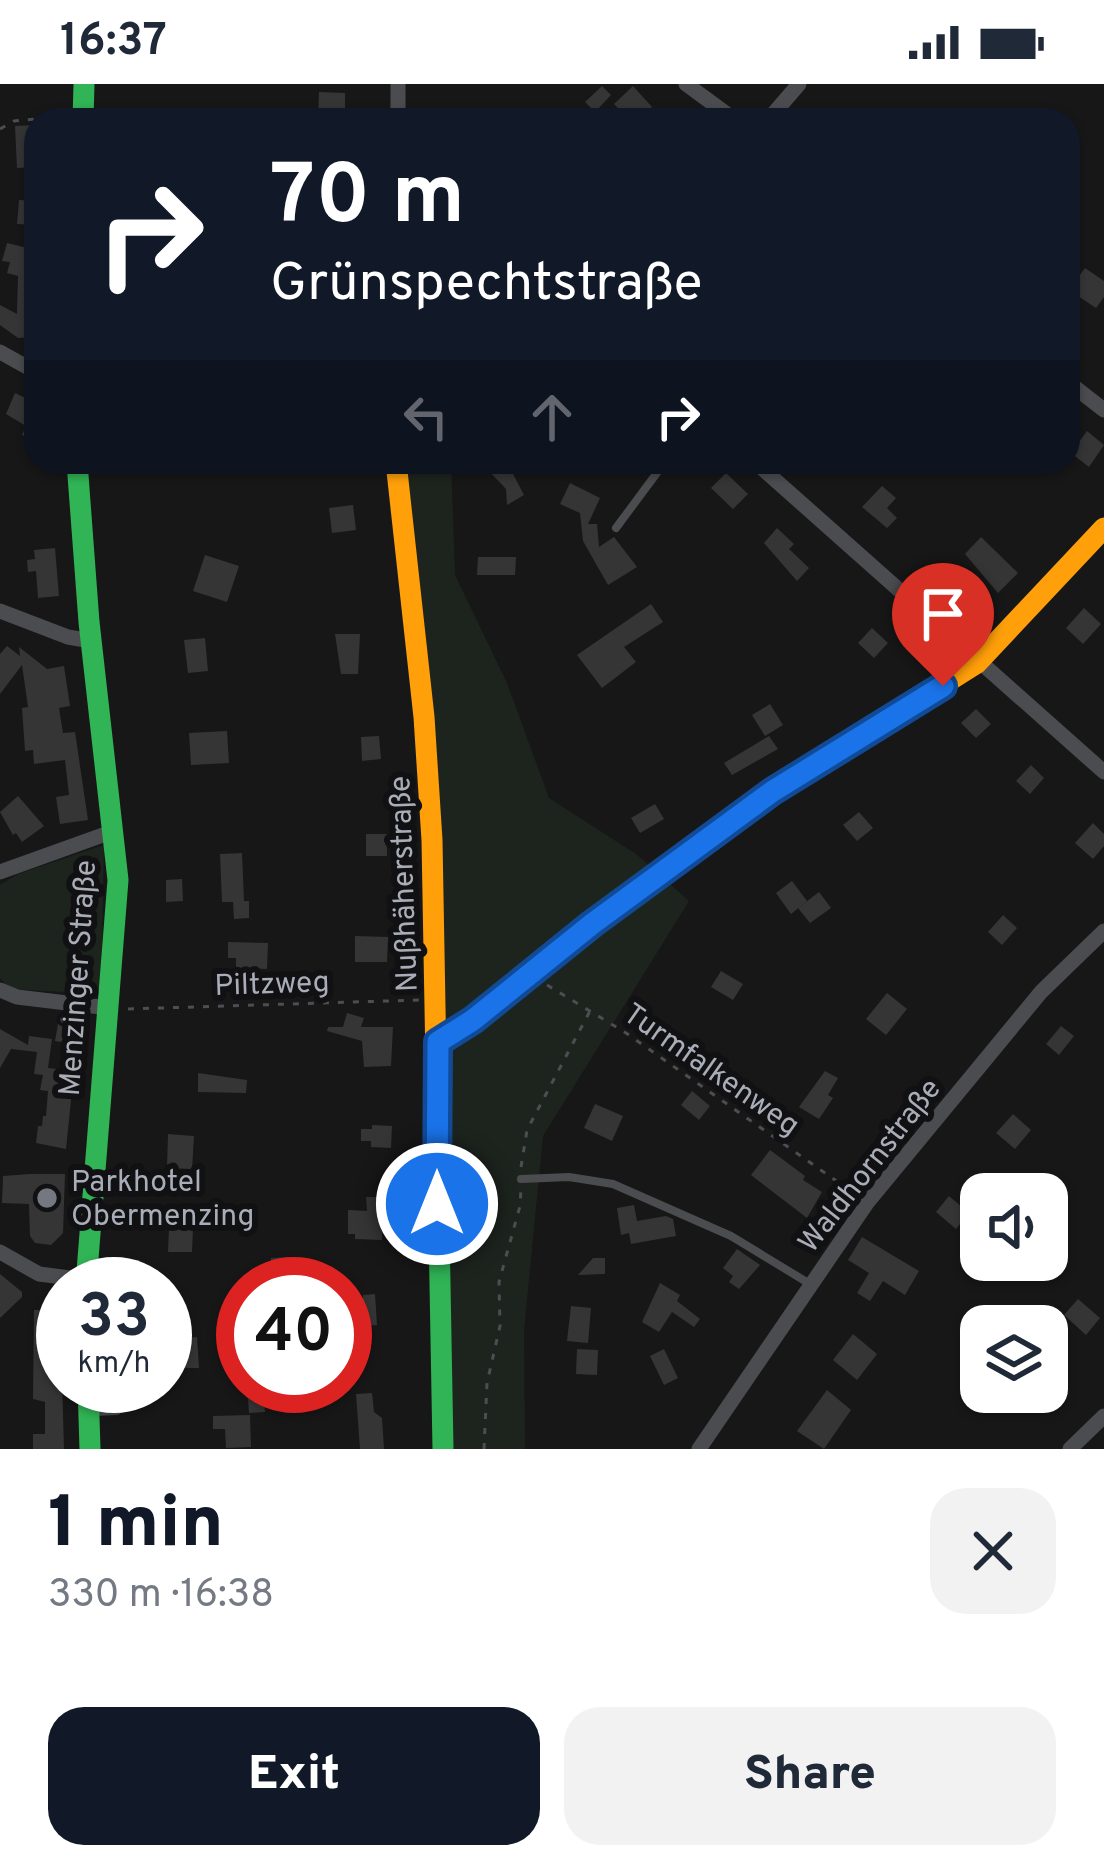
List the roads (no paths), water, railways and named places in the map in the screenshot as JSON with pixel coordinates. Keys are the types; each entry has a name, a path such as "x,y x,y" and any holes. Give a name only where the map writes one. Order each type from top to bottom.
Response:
{"street":[{"path":"686,84 719,108"},
{"path":"779,108 800,84"},
{"path":"1080,391 1104,410"},
{"name":"Menzinger Straße","path":"78,474 118,880 88,1257"},
{"name":"Nußhäherstraße","path":"397,474 428,751 438,1042 437,1284 443,1449"},
{"path":"770,474 1104,772"},
{"path":"438,1042 773,791 977,663 1104,528"},
{"path":"0,611 91,641"},
{"path":"0,872 114,831"},
{"name":"Waldhornstraße","path":"699,1449 867,1203 1041,992 1104,931"},
{"path":"0,990 17,998 109,1008"},
{"path":"0,1252 36,1272"},
{"path":"88,1413 90,1449"},
{"path":"1070,1449 1104,1416"}],"lane":[{"path":"616,528 656,474"},
{"path":"521,1178 569,1177 613,1184 731,1236 812,1285"}],"place":[{"name":"Parkhotel Obermenzing","path":"47,1198"}]}
